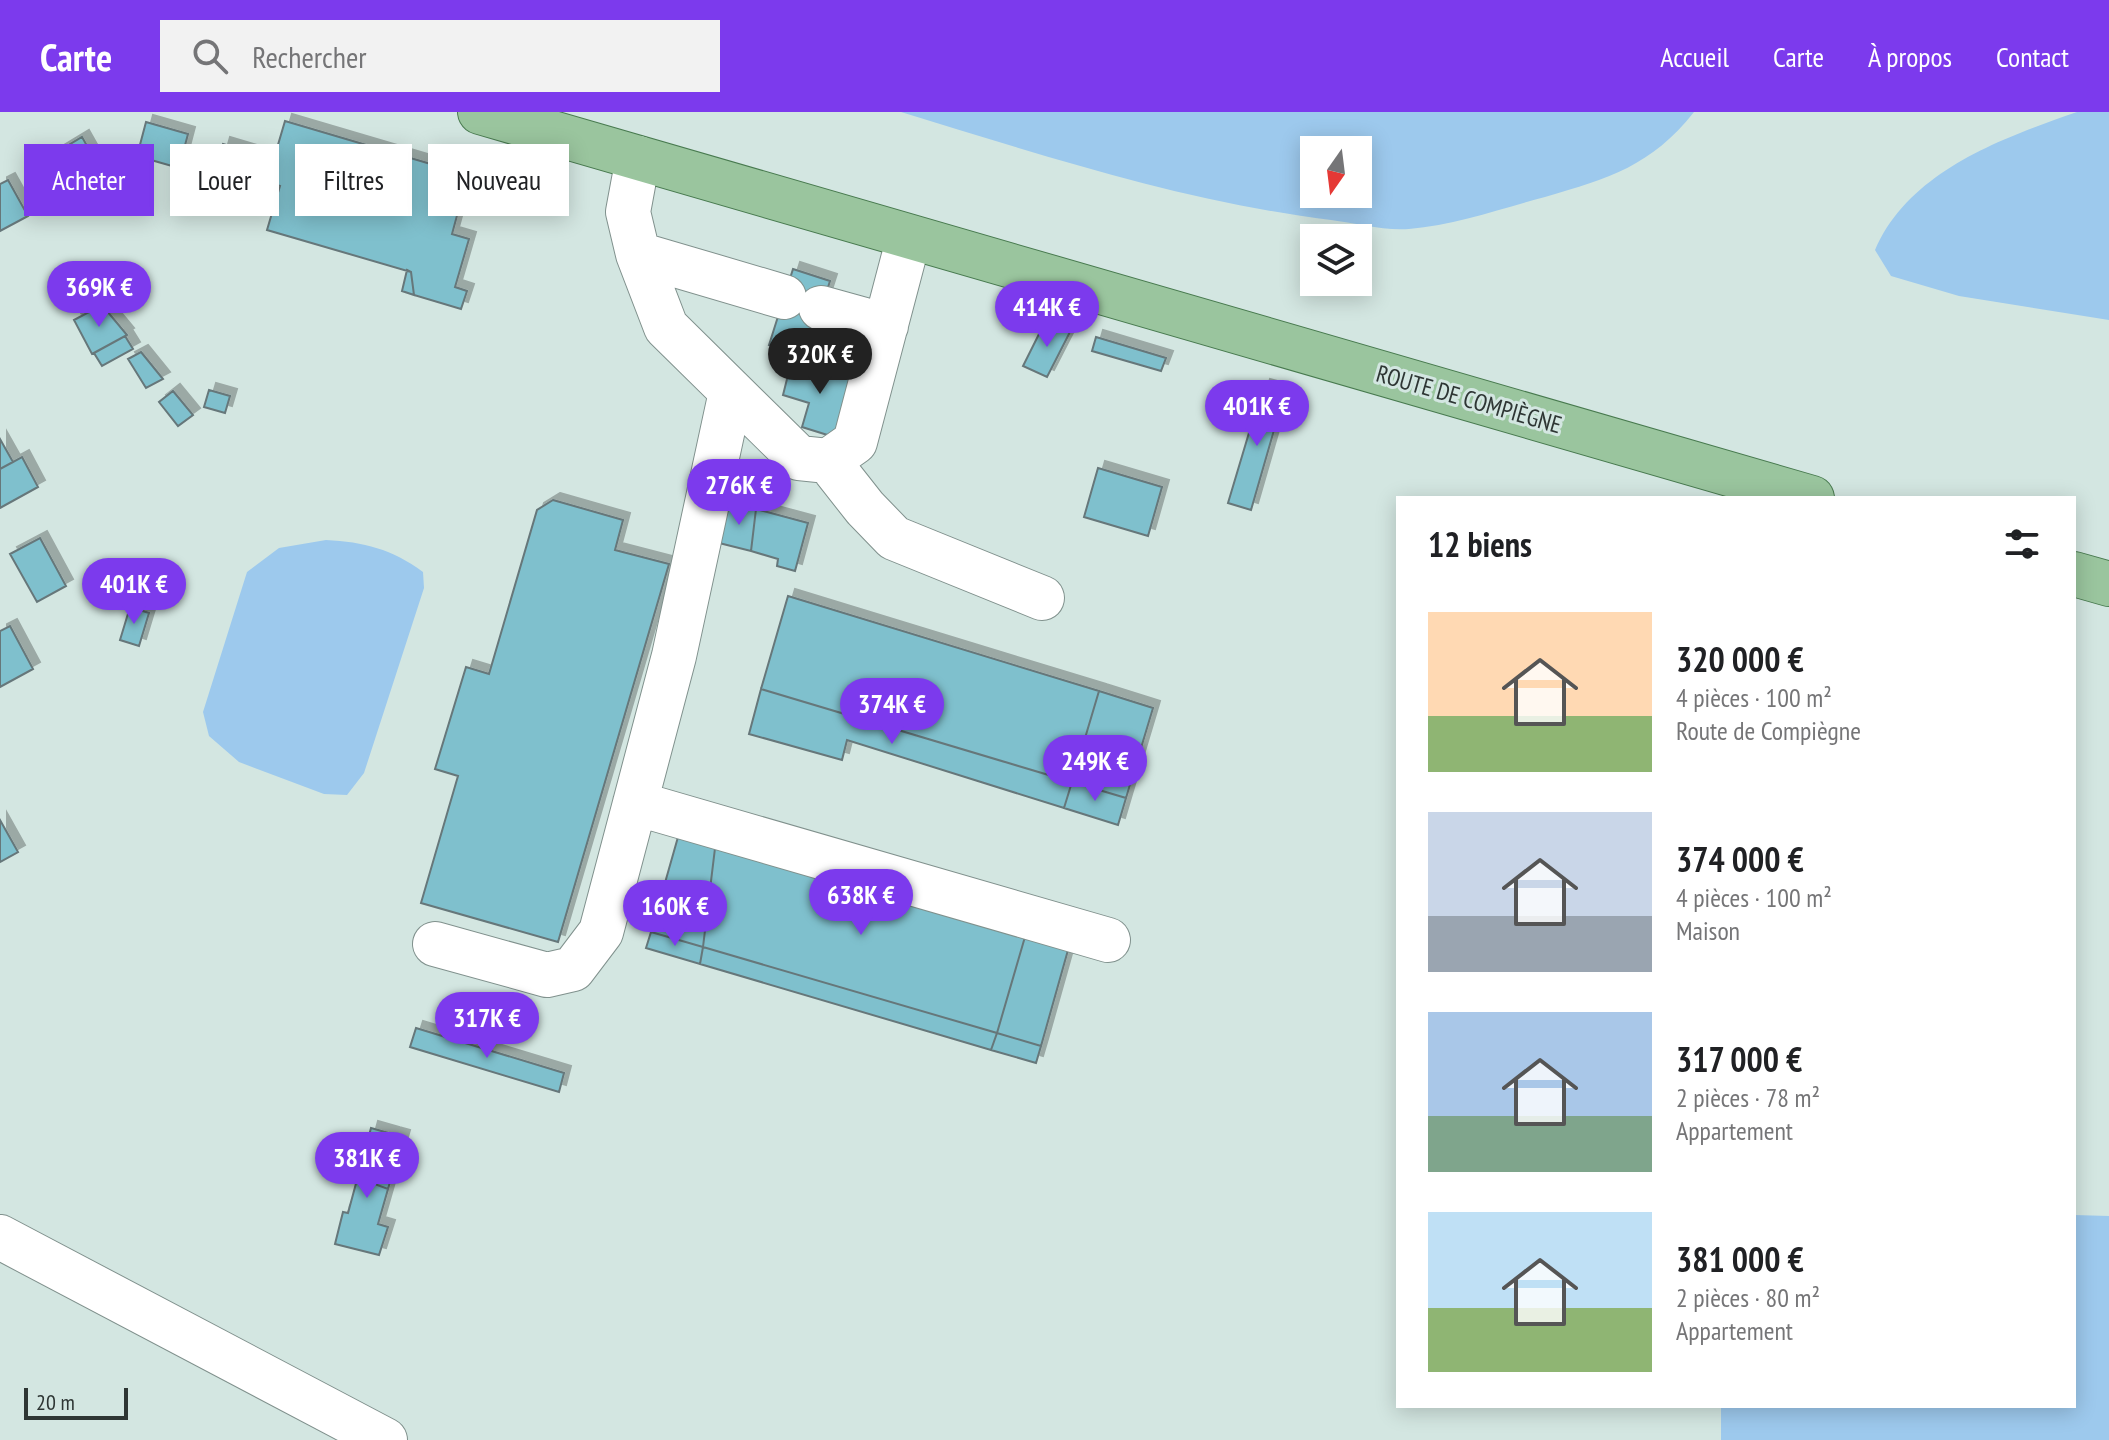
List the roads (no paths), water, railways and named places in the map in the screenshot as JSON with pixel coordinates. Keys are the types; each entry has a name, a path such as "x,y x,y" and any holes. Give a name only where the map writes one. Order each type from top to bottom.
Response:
{"main road":[{"name":"ROUTE DE COMPIÈGNE","path":"480,112 1805,496"},
{"path":"2076,575 2109,584"}],"lane":[{"path":"638,158 628,212 638,254 666,327 799,458 828,461 855,442 909,237"},
{"path":"638,254 886,326"},
{"path":"435,944 547,975 573,969 601,932 674,656 731,392"},
{"path":"828,461 865,508 894,538 1042,598"},
{"path":"635,803 1108,940"},
{"path":"0,1237 385,1440"}],"water":[{"path":"901,112 1694,112 1662,145 1628,168 1568,190 1426,227 1380,228 1372,227 1372,224 1276,212 1168,189"},
{"path":"2077,112 2109,112 2109,320 1959,296 1891,276 1875,250 1890,222 1910,199 1934,178 1989,146"},
{"path":"326,540 377,548 423,572 424,588 364,773 347,795 324,794 239,762 209,736 203,712 247,572 279,548"},
{"path":"2076,1215 2109,1216 2109,1440 1721,1440 1721,1408 2076,1408"}]}
